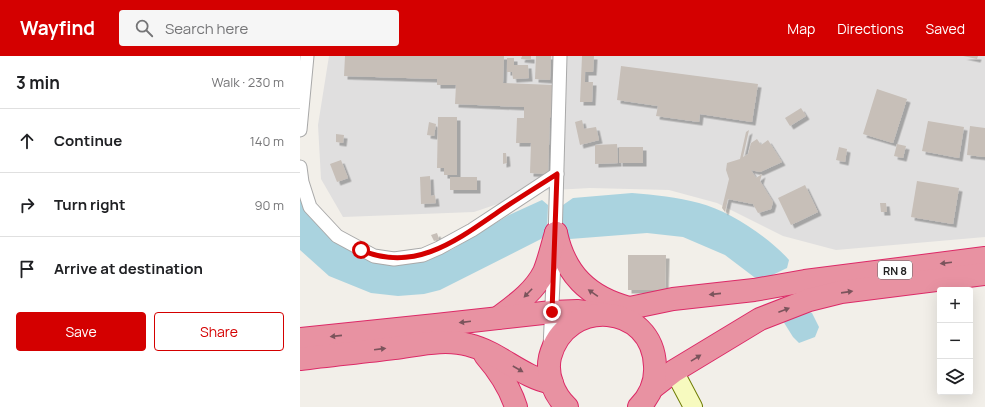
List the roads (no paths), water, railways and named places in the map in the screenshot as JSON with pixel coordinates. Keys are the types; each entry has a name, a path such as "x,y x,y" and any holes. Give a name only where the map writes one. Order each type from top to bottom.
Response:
{"highway":[{"path":"556,233 564,260 571,272 580,282 603,299 629,308"},
{"path":"497,318 519,303 532,289 544,272 556,233"},
{"name":"RN 8","path":"652,388 674,371 807,291 985,258"},
{"name":"RN 8","path":"601,314 685,297 754,290 841,292 985,274"},
{"path":"300,339 552,312 577,312 616,316 630,321 642,331 650,343 655,358 656,373 652,388 647,398 639,407"},
{"path":"550,392 550,360 553,348 559,337 567,328 583,318 601,314"},
{"path":"300,359 442,342 456,342 477,347 493,354 533,378 567,407"},
{"path":"477,347 492,362 504,380 516,407"}],"street":[{"path":"300,130 307,56"},
{"path":"550,360 556,233 560,56"},
{"path":"300,167 302,182 310,207 337,236 374,256 394,259 423,255 439,248 472,230 557,174"},
{"path":"674,371 693,407"}],"water":[{"path":"300,189 304,207 317,224 339,243 409,262 427,261 453,249 509,215 542,200 548,205 547,233 541,239 440,290 424,294 398,296 371,293 329,276 300,250"},
{"path":"632,193 682,199 699,203 723,212 748,226 771,243 789,260 787,268 762,280 754,277 725,255 683,237 647,233 570,239 563,233 563,205 573,198"},
{"path":"807,311 812,313 819,327 815,337 799,343 793,337 783,321"}]}
